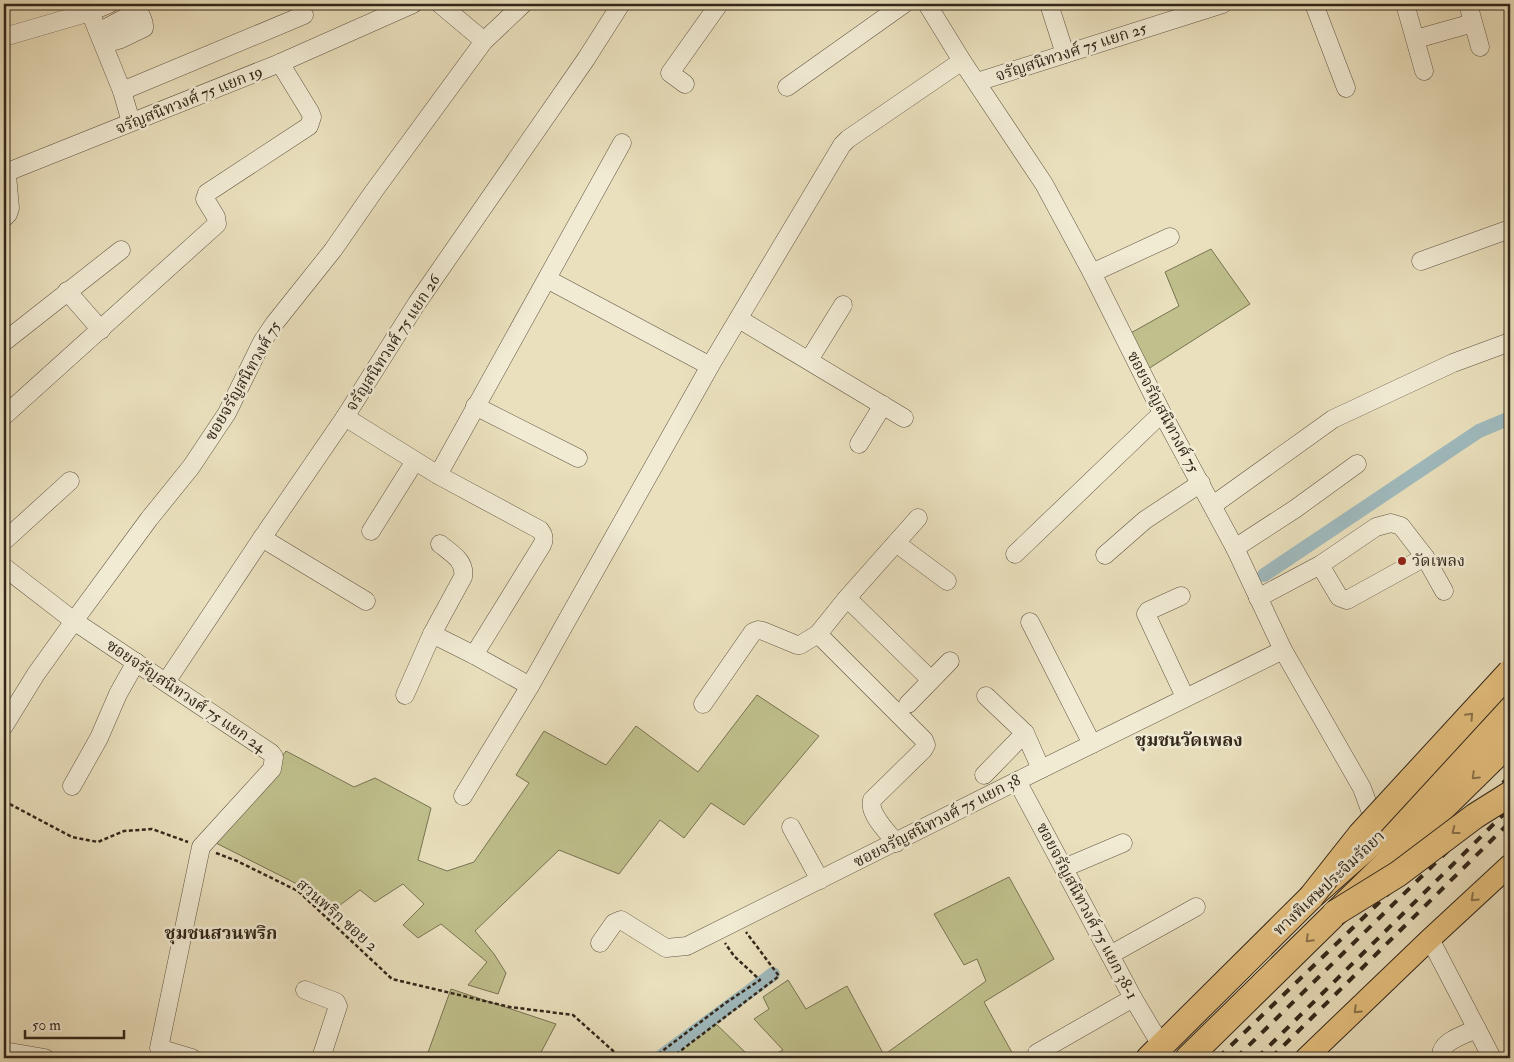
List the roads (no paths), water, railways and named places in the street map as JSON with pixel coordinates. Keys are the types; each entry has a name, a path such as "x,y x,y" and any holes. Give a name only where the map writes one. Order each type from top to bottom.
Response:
{"highway":[{"path":"1311,897 1360,835 1510,672"},
{"name":"ทางพิเศษประจิมรัถยา","path":"1154,1049 1311,897 1379,837 1510,709"},
{"name":"ทางพิเศษประจิมรัถยา","path":"1188,1058 1510,742"},
{"path":"1335,913 1398,874 1475,816 1510,794"}],"main road":[{"path":"1140,1058 1154,1049 1378,832 1510,700"},
{"path":"1306,1058 1510,865"}],"street":[{"path":"4,37 90,12 108,4"},
{"name":"จรัญสนิทวงศ์ 75 แยก 19","path":"4,218 9,211 7,175 10,171 280,64 413,4"},
{"path":"440,4 484,41"},
{"name":"ซอยจรัญสนิทวงศ์ 75","path":"4,726 36,674 74,621 149,519 191,467 227,413 262,342 274,324 333,250 484,41 523,4"},
{"name":"จรัญสนิทวงศ์ 75 แยก 26","path":"166,682 345,417 417,303 586,59 621,4"},
{"path":"685,84 670,73 719,4"},
{"path":"787,87 904,4"},
{"name":"ซอยจรัญสนิทวงศ์ 75","path":"927,4 962,61 1044,184 1092,273 1162,413 1213,505 1283,650 1362,788 1378,832"},
{"path":"1049,4 1065,54"},
{"name":"จรัญสนิทวงศ์ 75 แยก 25","path":"977,82 1223,4"},
{"path":"1314,4 1346,88"},
{"path":"1405,4 1424,71"},
{"path":"1468,4 1480,47"},
{"path":"90,12 122,91 131,122"},
{"path":"122,91 304,15"},
{"path":"1416,40 1473,23"},
{"path":"463,796 530,686 710,366 842,144 962,61"},
{"path":"4,416 217,224 216,217 205,199 207,193 309,126 312,117 310,112 280,64"},
{"path":"438,475 622,144"},
{"path":"1421,261 1510,229"},
{"path":"1092,273 1170,237"},
{"path":"4,342 121,250"},
{"path":"547,279 710,366"},
{"path":"67,291 101,330"},
{"path":"809,360 843,305"},
{"path":"739,319 904,418"},
{"path":"1213,505 1333,420 1453,363 1510,342"},
{"path":"475,406 578,458"},
{"path":"860,444 883,406"},
{"path":"1015,554 1162,413"},
{"path":"345,417 438,475 540,530 544,536 542,544 474,655"},
{"path":"371,531 415,461"},
{"path":"1235,548 1357,464"},
{"path":"4,541 70,481"},
{"path":"1105,555 1145,520 1200,483"},
{"path":"702,704 753,632 763,631 797,645 818,634 847,598 918,518"},
{"path":"1258,598 1320,565 1376,528 1391,523 1401,526 1425,557 1444,591"},
{"path":"262,538 366,601"},
{"path":"896,543 947,581"},
{"path":"405,695 432,634 463,577 462,562 440,544"},
{"path":"1320,565 1339,598 1347,600 1425,557"},
{"path":"4,568 74,621"},
{"path":"1181,596 1148,611 1146,614 1185,697"},
{"path":"847,598 931,680"},
{"name":"ซอยจรัญสนิทวงศ์ 75 แยก 24","path":"74,621 271,753 274,757 272,770 201,847 159,1053"},
{"path":"1030,622 1092,744"},
{"path":"432,634 530,686"},
{"path":"818,634 924,740 926,745 871,803 872,810 896,843"},
{"name":"ซอยจรัญสนิทวงศ์ 75 แยก 38","path":"600,943 614,923 622,920 668,948 687,946 1283,650"},
{"path":"908,704 950,661"},
{"path":"72,786 99,738 118,694 136,662"},
{"path":"986,696 1025,733 1041,769"},
{"path":"984,774 1025,733"},
{"name":"ซอยจรัญสนิทวงศ์ 75 แยก 38-1","path":"1017,781 1133,998 1154,1049"},
{"path":"791,826 820,880"},
{"path":"1064,868 1123,843"},
{"path":"1110,955 1196,908"},
{"path":"1430,939 1492,1058"},
{"path":"305,990 336,1002 338,1006 321,1058"},
{"path":"1037,1053 1133,998"},
{"path":"1442,1058 1442,1050 1450,1041 1477,1029"},
{"path":"4,1051 45,1058"},
{"path":"159,1053 192,1058"}],"waterway":[{"path":"1264,575 1479,431 1510,418"},
{"path":"659,1058 773,974"}],"railway":[{"path":"1218,1058 1510,776"},
{"path":"1236,1058 1510,790"},
{"path":"1257,1058 1510,808"},
{"path":"1271,1058 1510,822"}],"place":[{"name":"วัดเพลง","path":"1402,561"}],"district":[{"name":"ชุมชนวัดเพลง","path":"1189,740"},
{"name":"ชุมชนสวนพริก","path":"221,933"}]}
